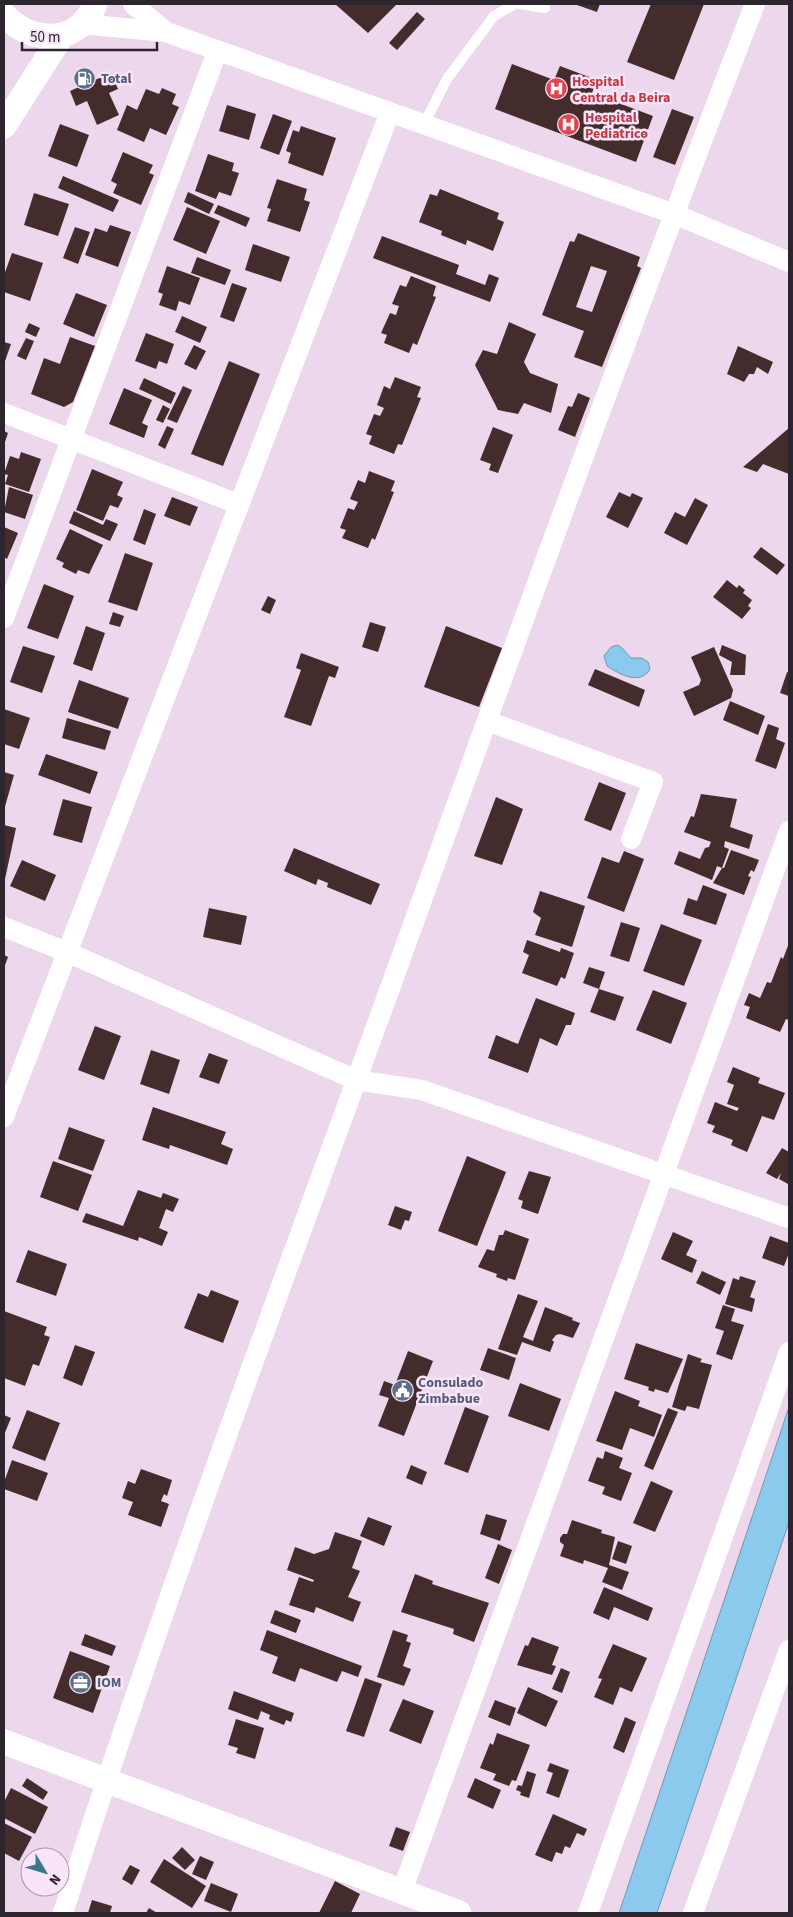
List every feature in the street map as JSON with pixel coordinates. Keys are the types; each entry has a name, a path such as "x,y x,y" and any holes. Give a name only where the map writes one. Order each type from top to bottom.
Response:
{"street":[{"path":"133,4 166,32"},
{"path":"63,1913 106,1780 211,1481 356,1080 674,214 755,4"},
{"path":"4,16 16,27 30,34 46,37 80,21 166,32 217,52 674,214 789,262"},
{"path":"4,126 80,21"},
{"path":"4,618 217,52"},
{"path":"4,1117 69,953 238,504 390,112"},
{"path":"4,413 238,504"},
{"path":"487,721 653,782 631,839"},
{"path":"402,1891 789,831"},
{"path":"4,926 356,1080 422,1090 789,1218"},
{"path":"588,1913 789,1352"},
{"path":"693,1913 789,1650"},
{"path":"4,1742 459,1913"}],"lane":[{"path":"424,124 448,80 494,16 515,4"},
{"path":"520,4 545,8"}],"water":[{"path":"617,645 631,658 642,658 648,662 650,669 646,674 641,677 629,677 607,666 604,656 611,647"},
{"path":"789,1407 789,1522 657,1913 619,1913"}],"building":[{"path":"335,4 397,4 368,33"},
{"path":"574,4 600,4 597,12"},
{"path":"651,4 704,4 674,80 627,62"},
{"path":"417,12 425,19 397,50 389,43"},
{"path":"512,64 554,80 560,66 597,80 592,93 653,116 636,162 495,109"},
{"path":"111,73 118,89 109,93 119,115 97,125 87,101 76,106 70,91"},
{"path":"162,88 176,94 172,104 179,107 166,135 150,128 144,142 117,130 127,105 137,110 146,89 159,94"},
{"path":"227,105 256,114 249,140 219,131"},
{"path":"672,109 694,117 675,165 653,157"},
{"path":"273,114 292,121 279,155 260,148"},
{"path":"60,124 89,135 77,167 48,156"},
{"path":"301,126 336,138 323,176 288,163 291,153 286,151 293,130 299,132"},
{"path":"123,152 153,165 149,173 154,175 141,205 113,193 117,184 111,181"},
{"path":"208,154 234,163 232,171 239,173 231,196 219,192 216,199 195,191"},
{"path":"63,176 119,200 113,212 58,188"},
{"path":"277,179 307,189 304,200 310,202 300,232 267,221 271,209 267,208"},
{"path":"440,189 499,213 497,219 504,222 493,251 467,240 466,245 441,235 442,231 419,222 430,194 437,196"},
{"path":"188,192 214,204 209,214 184,202"},
{"path":"34,193 69,204 58,236 24,225"},
{"path":"218,205 250,218 246,227 214,213"},
{"path":"187,207 220,221 206,254 173,240"},
{"path":"110,225 131,232 118,267 85,255 95,228 107,232"},
{"path":"75,227 90,232 78,264 63,258"},
{"path":"578,233 640,257 637,266 641,268 602,367 574,357 584,331 542,315 570,241 574,242","holes":["591,266 607,271 592,312 576,307"]},
{"path":"382,236 459,265 456,274 485,285 489,274 499,278 490,302 373,258"},
{"path":"253,244 290,257 281,282 245,270"},
{"path":"12,253 43,263 30,301 4,292 4,275"},
{"path":"197,257 231,270 225,285 191,273"},
{"path":"167,266 200,278 190,305 179,301 176,311 159,305 163,294 158,292"},
{"path":"411,276 436,286 433,296 436,297 417,345 413,343 409,353 384,343 387,335 381,333 390,313 396,315 399,306 392,304 400,285 406,287"},
{"path":"232,283 247,288 234,322 220,317"},
{"path":"76,293 107,305 94,337 63,324"},
{"path":"182,316 207,327 200,343 175,332"},
{"path":"509,322 536,334 524,362 530,373 558,384 551,413 524,403 518,414 498,410 475,365 483,350 497,354"},
{"path":"29,323 40,328 36,337 25,332"},
{"path":"146,333 174,344 167,364 159,361 156,369 135,361"},
{"path":"70,337 95,346 73,402 64,407 31,394 44,358 60,364"},
{"path":"26,338 34,341 26,360 17,356"},
{"path":"4,342 11,344 4,364"},
{"path":"194,345 206,351 196,370 184,364"},
{"path":"738,346 773,362 768,374 757,367 754,374 749,374 744,382 727,374"},
{"path":"229,361 260,374 223,466 191,454"},
{"path":"395,377 421,387 417,397 421,398 402,445 398,444 394,454 369,444 372,436 366,434 374,414 380,416 384,408 377,405 384,386 390,389"},
{"path":"144,378 176,393 171,404 139,389"},
{"path":"183,386 192,390 177,423 167,419"},
{"path":"124,388 152,400 142,423 148,426 144,438 109,424"},
{"path":"578,393 590,398 575,437 558,430 568,406 572,407"},
{"path":"163,405 170,409 163,423 156,420"},
{"path":"167,426 174,429 165,449 158,445"},
{"path":"493,427 513,435 498,473 489,470 491,464 480,460"},
{"path":"789,428 789,474 763,464 757,472 743,467"},
{"path":"4,431 8,433 4,445"},
{"path":"21,452 41,459 29,492 5,484 8,475 4,474 10,456 19,459"},
{"path":"92,469 123,482 117,495 123,498 118,508 110,505 103,521 76,510"},
{"path":"369,471 395,481 391,491 394,492 375,540 372,538 368,548 342,538 346,530 340,528 348,508 354,510 358,502 350,499 358,480 365,483"},
{"path":"9,487 33,495 25,519 4,512"},
{"path":"619,492 630,497 632,493 643,498 628,528 606,517"},
{"path":"172,497 198,507 190,526 164,516"},
{"path":"695,498 708,505 687,545 664,533 675,512 685,517"},
{"path":"144,509 156,514 145,545 133,540"},
{"path":"74,511 103,525 106,519 118,524 110,541 69,523"},
{"path":"4,527 18,533 7,559 4,557"},
{"path":"70,529 103,545 89,574 78,570 76,574 62,567 64,563 56,559"},
{"path":"761,547 785,565 777,575 753,557"},
{"path":"125,553 153,563 137,611 108,602"},
{"path":"727,580 737,588 739,585 745,590 743,593 752,600 748,606 751,608 742,619 713,597"},
{"path":"44,584 74,596 58,639 27,628"},
{"path":"268,596 276,600 270,614 261,610"},
{"path":"113,612 124,616 120,627 109,624"},
{"path":"370,622 386,627 378,652 362,647"},
{"path":"86,626 105,633 92,671 73,664"},
{"path":"446,626 502,648 479,707 424,687"},
{"path":"722,645 746,655 745,675 730,675 732,662 719,655"},
{"path":"23,646 55,656 42,693 10,682"},
{"path":"714,647 733,690 731,698 694,716 683,692 699,685 701,680 691,657"},
{"path":"301,653 339,667 335,678 329,676 311,726 284,717 301,670 296,668"},
{"path":"595,669 645,690 639,707 588,685"},
{"path":"787,672 789,673 789,696 780,693"},
{"path":"79,680 129,698 118,729 68,712"},
{"path":"730,701 765,716 758,735 723,720"},
{"path":"4,709 30,718 19,749 4,744"},
{"path":"67,718 111,731 105,750 62,738"},
{"path":"768,724 779,728 776,739 785,743 776,769 755,761"},
{"path":"46,754 98,772 90,794 38,775"},
{"path":"4,772 14,775 4,810"},
{"path":"599,782 626,793 611,831 584,820"},
{"path":"701,794 737,799 730,827 753,835 749,849 725,841 724,847 729,849 722,868 717,866 712,880 674,864 679,851 700,859 705,848 709,847 711,842 684,832 691,816 694,817"},
{"path":"496,797 523,809 502,865 474,856"},
{"path":"63,799 92,807 82,843 53,835"},
{"path":"4,825 16,828 5,879 4,879"},
{"path":"294,848 380,884 371,905 327,887 328,883 318,879 316,885 284,871"},
{"path":"731,850 759,860 754,872 751,870 748,876 751,877 744,895 713,883 722,868 724,868"},
{"path":"624,851 644,859 624,912 587,898 602,857 619,863"},
{"path":"22,860 56,875 45,901 10,886"},
{"path":"703,885 727,894 716,925 683,914 688,898 697,901"},
{"path":"540,891 585,906 572,947 535,935 541,918 533,912"},
{"path":"209,908 247,916 241,945 203,937"},
{"path":"621,922 640,928 629,962 610,956"},
{"path":"661,924 702,940 684,986 643,971"},
{"path":"527,940 560,952 561,948 574,953 565,979 561,977 557,986 522,973 529,955 523,952"},
{"path":"789,943 789,1020 786,1019 780,1032 746,1018 750,1007 744,1005 749,993 760,998 767,982 771,983 781,957 783,959"},
{"path":"4,955 8,957 4,968"},
{"path":"589,967 605,972 599,989 583,983"},
{"path":"599,989 624,997 615,1021 590,1012"},
{"path":"653,990 687,1003 671,1044 636,1030"},
{"path":"536,998 575,1013 571,1025 566,1025 557,1046 540,1038 528,1073 488,1058 496,1035 518,1044"},
{"path":"95,1026 121,1036 104,1080 78,1070"},
{"path":"151,1050 180,1060 169,1094 140,1084"},
{"path":"209,1053 228,1060 219,1084 199,1077"},
{"path":"733,1067 760,1078 758,1083 785,1093 774,1120 762,1116 747,1152 731,1145 733,1140 712,1132 715,1126 707,1123 715,1102 737,1111 739,1108 727,1104 734,1085 727,1082"},
{"path":"153,1107 226,1132 221,1144 233,1149 227,1165 170,1145 169,1149 142,1140"},
{"path":"69,1127 105,1140 93,1171 58,1159"},
{"path":"782,1148 789,1152 788,1184 779,1179 781,1173 777,1179 766,1173"},
{"path":"467,1156 506,1172 477,1246 438,1231"},
{"path":"53,1161 92,1175 78,1211 40,1197"},
{"path":"529,1171 551,1177 538,1214 521,1208 523,1201 518,1199"},
{"path":"138,1190 161,1198 163,1193 179,1199 173,1212 166,1209 159,1228 168,1232 162,1246 139,1237 138,1241 82,1222 86,1213 123,1226"},
{"path":"395,1206 412,1212 409,1221 405,1220 401,1230 388,1225"},
{"path":"505,1230 529,1239 515,1280 508,1278 507,1281 496,1277 497,1274 478,1267 487,1249 494,1251 499,1235 503,1235"},
{"path":"673,1232 693,1241 686,1255 697,1260 692,1273 661,1259"},
{"path":"770,1236 789,1243 789,1253 784,1266 762,1258"},
{"path":"28,1250 67,1264 56,1296 16,1282"},
{"path":"702,1271 726,1282 720,1295 696,1283"},
{"path":"740,1276 756,1281 750,1297 755,1299 752,1312 725,1304 733,1278 739,1280"},
{"path":"211,1290 239,1301 223,1343 184,1328 198,1293 208,1297"},
{"path":"518,1294 538,1301 523,1337 533,1341 545,1307 573,1318 572,1320 580,1323 573,1338 560,1334 556,1335 552,1340 554,1342 550,1352 522,1342 517,1355 498,1349"},
{"path":"723,1305 735,1309 731,1321 744,1325 732,1360 716,1354 724,1331 715,1328"},
{"path":"4,1311 47,1327 44,1335 50,1337 39,1366 33,1364 25,1386 4,1378"},
{"path":"636,1343 683,1359 668,1393 655,1389 654,1392 648,1390 649,1387 624,1379"},
{"path":"75,1345 95,1352 82,1386 63,1378"},
{"path":"488,1348 516,1358 509,1380 480,1370"},
{"name":"Consulado Zimbabue","path":"408,1351 433,1361 404,1436 378,1426 389,1398 379,1395 384,1381 395,1385"},
{"path":"688,1354 702,1359 700,1362 712,1365 699,1409 687,1406 685,1411 672,1407"},
{"path":"520,1383 561,1399 549,1431 508,1416"},
{"path":"615,1391 640,1401 638,1406 662,1415 654,1437 630,1428 622,1450 596,1441"},
{"path":"465,1407 489,1416 468,1473 444,1464"},
{"path":"668,1408 678,1412 653,1470 644,1466"},
{"path":"27,1410 60,1423 45,1461 12,1448"},
{"path":"4,1415 11,1418 4,1435"},
{"path":"605,1451 623,1458 619,1468 632,1473 621,1501 602,1494 605,1487 588,1481 597,1457 603,1459"},
{"path":"12,1460 48,1473 37,1501 4,1489 4,1482"},
{"path":"411,1465 427,1472 422,1485 406,1478"},
{"path":"141,1469 172,1480 167,1496 164,1494 161,1501 169,1504 161,1527 128,1515 133,1502 122,1498 128,1481 135,1484"},
{"path":"651,1481 673,1491 655,1532 633,1523"},
{"path":"486,1514 507,1520 500,1541 480,1534"},
{"path":"368,1517 392,1526 384,1546 360,1536"},
{"path":"572,1520 602,1530 601,1533 615,1537 609,1565 629,1572 622,1590 602,1582 608,1568 584,1560 583,1564 560,1556 564,1545 560,1542 560,1538 563,1534 567,1534"},
{"path":"335,1532 362,1541 352,1568 360,1571 348,1597 361,1602 353,1622 316,1607 314,1613 289,1605 299,1577 313,1582 314,1580 287,1570 295,1547 314,1554 329,1549"},
{"path":"618,1541 632,1546 626,1564 612,1559"},
{"path":"498,1544 512,1550 499,1584 485,1578"},
{"path":"415,1574 433,1581 432,1584 489,1603 474,1642 453,1634 454,1629 401,1612"},
{"path":"604,1587 653,1608 648,1621 614,1607 609,1620 593,1613"},
{"path":"275,1610 301,1620 296,1633 270,1623"},
{"path":"267,1630 362,1666 358,1677 342,1671 337,1682 300,1668 295,1682 272,1673 278,1657 260,1650"},
{"path":"393,1630 408,1635 406,1641 411,1643 403,1666 411,1669 404,1686 377,1677"},
{"path":"85,1634 116,1646 112,1656 81,1645"},
{"path":"532,1637 559,1647 552,1665 556,1666 552,1675 517,1665 525,1645 528,1646"},
{"path":"613,1644 647,1658 632,1692 620,1687 613,1705 594,1697 602,1679 598,1678"},
{"name":"IOM","path":"70,1651 110,1666 93,1713 53,1698"},
{"path":"561,1668 570,1672 562,1693 552,1689"},
{"path":"365,1678 382,1684 364,1737 346,1731"},
{"path":"528,1687 558,1701 546,1727 517,1713"},
{"path":"234,1691 294,1713 291,1722 286,1720 284,1725 269,1719 270,1715 261,1711 258,1720 228,1709"},
{"path":"403,1699 434,1711 421,1744 389,1731"},
{"path":"495,1700 516,1708 510,1726 488,1717"},
{"path":"625,1717 636,1722 624,1753 613,1748"},
{"path":"236,1719 264,1728 255,1759 236,1753 238,1748 228,1745"},
{"path":"497,1733 530,1745 516,1781 512,1780 509,1786 493,1780 496,1774 480,1768 490,1743 493,1745"},
{"path":"550,1763 569,1770 559,1798 546,1793 553,1773 547,1771"},
{"path":"527,1771 536,1774 529,1798 520,1795 521,1792 516,1790 518,1785 522,1786"},
{"path":"27,1778 48,1792 43,1800 22,1786"},
{"path":"475,1778 501,1790 493,1809 467,1797"},
{"path":"11,1788 48,1807 35,1834 4,1818 4,1802"},
{"path":"553,1814 587,1829 584,1836 577,1833 570,1848 565,1846 562,1854 556,1852 552,1862 535,1855"},
{"path":"4,1823 32,1837 27,1847 20,1847 19,1861 4,1853"},
{"path":"396,1827 410,1832 403,1851 389,1846"},
{"path":"182,1847 195,1860 185,1870 172,1858"},
{"path":"200,1856 214,1862 206,1880 192,1874"},
{"path":"164,1859 206,1886 192,1908 150,1882"},
{"path":"130,1865 140,1870 132,1885 122,1879"},
{"path":"335,1881 360,1894 351,1913 319,1913"},
{"path":"211,1883 238,1894 231,1912 204,1901"},
{"path":"92,1900 112,1906 110,1913 88,1913"},
{"path":"149,1908 157,1913 146,1913"}],"place":[{"name":"Total","path":"85,78"},
{"name":"Hospital Central da Beira","path":"556,89"},
{"name":"Hospital Pediatrico","path":"569,125"},
{"name":"Consulado Zimbabue","path":"402,1390"},
{"name":"IOM","path":"81,1682"}]}
